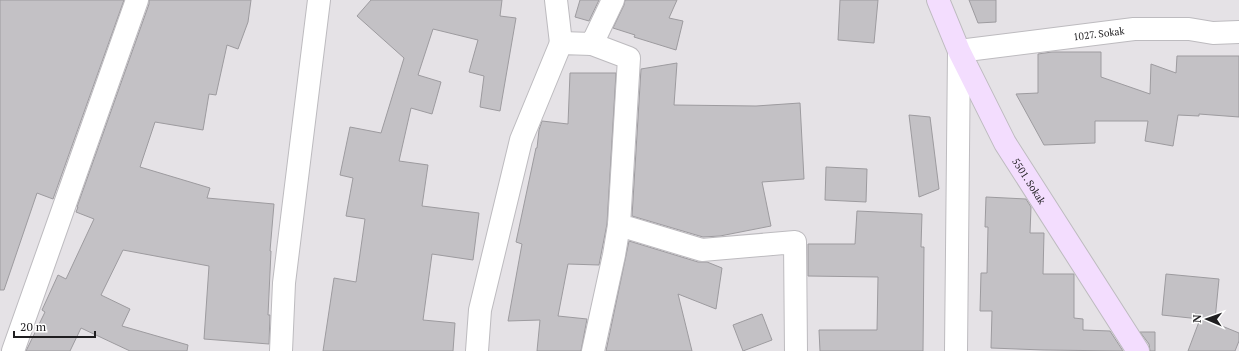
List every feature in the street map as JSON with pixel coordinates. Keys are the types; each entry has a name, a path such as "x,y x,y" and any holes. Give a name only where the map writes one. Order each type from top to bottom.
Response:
{"street":[{"path":"13,351 137,0"},
{"path":"281,351 284,283 319,0"},
{"path":"477,351 480,310 521,140 561,43 556,0"},
{"path":"592,44 613,0"},
{"name":"5501. Sokak","path":"938,0 959,51 1005,143 1138,351"},
{"name":"1027. Sokak","path":"959,51 1134,29 1189,29 1213,33 1239,32"},
{"path":"561,43 592,44 629,58 619,225 593,351"},
{"path":"956,351 959,51"},
{"path":"619,225 702,250 795,242 796,351"}],"building":[{"path":"0,0 124,0 53,199 37,193 4,290 0,290"},
{"path":"149,0 251,0 248,22 238,49 227,45 216,95 209,94 203,130 155,122 140,167 210,188 207,198 274,204 270,251 268,315 270,315 269,344 204,339 209,266 123,250 101,295 130,309 122,326 188,345 187,351 130,351 81,328 70,351 26,351 45,312 42,310 58,275 66,279 94,219 76,212 77,207 149,4"},
{"path":"371,0 502,0 500,16 516,18 500,111 480,107 484,76 469,72 478,40 433,29 418,75 441,82 432,114 411,108 399,161 428,165 422,206 479,213 473,260 432,254 423,320 455,323 453,351 323,351 334,278 356,282 365,219 346,216 353,178 340,175 350,127 381,133 404,58 357,16"},
{"path":"580,0 599,0 589,21 575,17"},
{"path":"625,0 677,0 669,18 683,21 676,50 634,37 635,35 613,28"},
{"path":"840,0 878,0 874,43 838,40"},
{"path":"969,0 996,0 996,22 978,23"},
{"path":"1052,52 1101,52 1101,77 1150,94 1151,64 1176,73 1177,56 1239,56 1239,117 1199,114 1199,116 1178,115 1173,146 1145,141 1148,121 1095,121 1095,143 1044,145 1016,94 1038,93 1038,54"},
{"path":"677,63 674,105 756,106 800,103 804,179 762,182 771,226 720,236 703,237 632,216 641,69"},
{"path":"570,73 616,73 607,224 599,265 568,264 558,316 587,319 581,351 537,351 540,320 508,321 522,244 516,242 542,121 568,124"},
{"path":"909,115 930,117 939,189 919,197"},
{"path":"826,167 867,169 866,202 825,200"},
{"path":"986,197 1026,199 1031,207 1030,233 1044,233 1043,274 1074,274 1074,318 1083,319 1083,330 1110,331 1123,351 991,348 992,311 980,311 981,273 987,273 988,227 985,227"},
{"path":"857,211 922,214 921,247 924,247 923,351 820,351 819,330 877,330 878,277 808,276 808,244 855,244"},
{"path":"629,241 698,262 707,262 722,268 716,309 678,294 692,351 606,351"},
{"path":"1166,274 1219,279 1215,320 1205,319 1239,333 1239,341 1235,351 1188,351 1200,319 1162,315"},
{"path":"762,314 772,340 743,351 733,325"},
{"path":"1140,332 1155,332 1155,351 1150,351 1149,344"}]}
